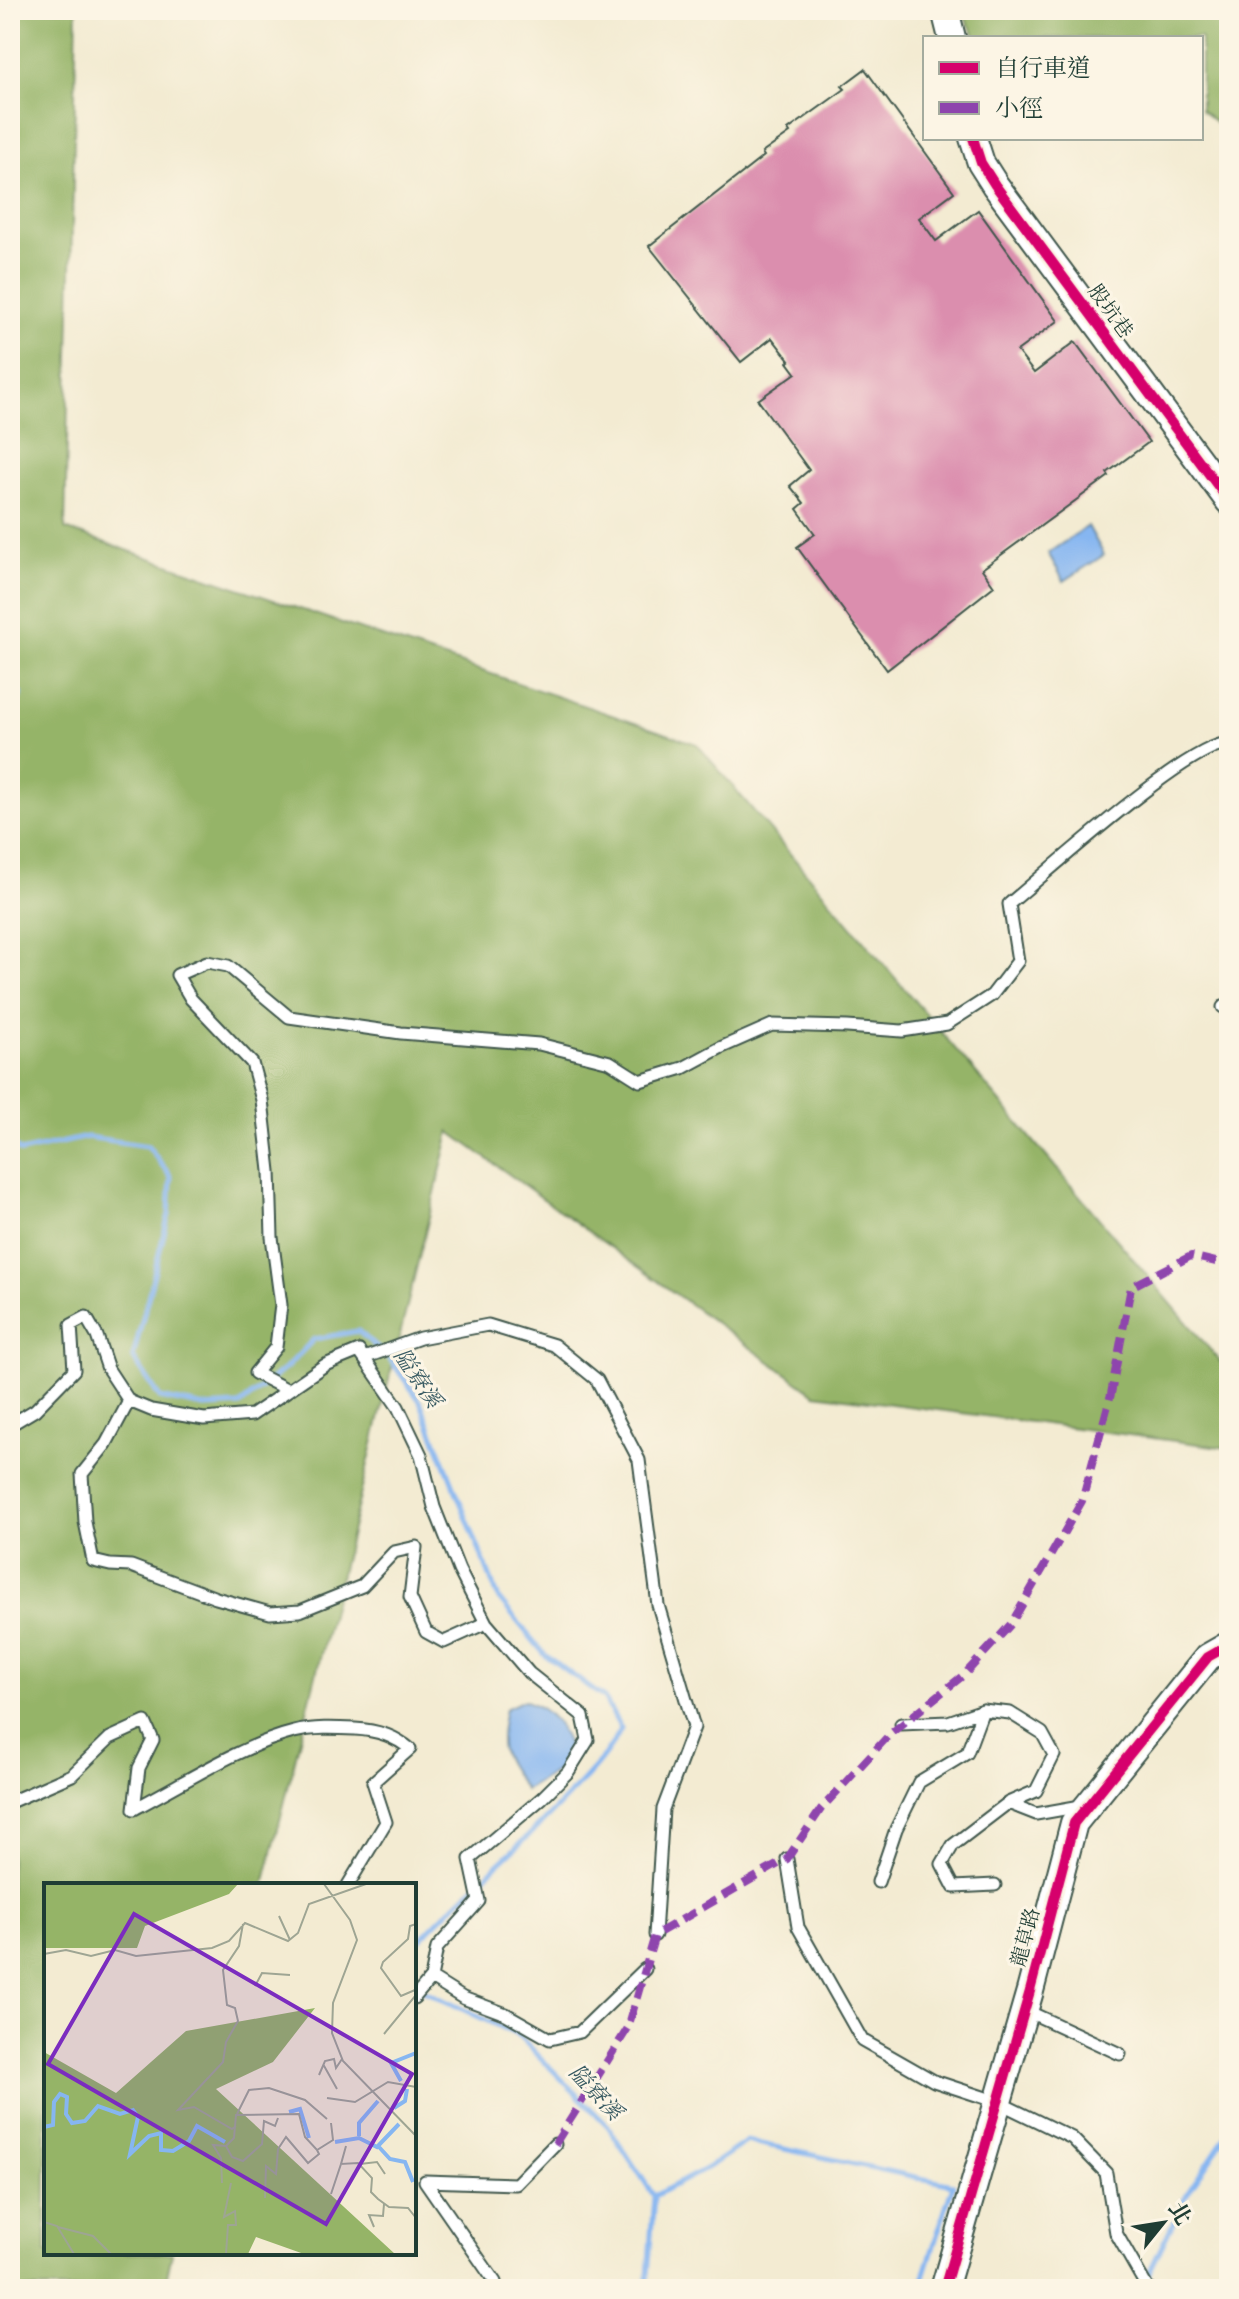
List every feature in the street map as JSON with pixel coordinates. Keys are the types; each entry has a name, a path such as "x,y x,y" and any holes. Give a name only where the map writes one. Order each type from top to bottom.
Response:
{"street":[{"path":"945,10 952,36"},
{"name":"股坑巷","path":"974,140 981,163 995,185 1229,501"},
{"name":"龍草路","path":"944,2289 1081,1814 1208,1657 1229,1645"}],"lane":[{"path":"288,1390 255,1373 276,1347 281,1305 272,1237 270,1171 262,1100 252,1063 191,999 177,975 207,962 228,966 289,1017 401,1033 539,1044 610,1062 640,1081 683,1068 772,1025 902,1031 947,1024 992,995 1018,961 1009,904 1173,769 1205,750 1229,743"},
{"path":"10,1425 35,1410 74,1370 71,1325 86,1317 97,1336 108,1369 129,1401 151,1410 204,1419 252,1415 325,1365 359,1351 365,1358 398,1407 421,1455 434,1507 459,1570 486,1623 529,1673 583,1716 588,1740 568,1772 470,1859 479,1901 437,1948 430,1978 416,1996"},
{"path":"365,1358 420,1338 488,1325 554,1345 597,1380 639,1460 658,1605 694,1727 663,1809 655,1935"},
{"path":"129,1401 106,1444 82,1474 85,1522 93,1561 131,1566 216,1598 270,1613 300,1611 362,1586 394,1552 416,1547 410,1597 426,1632 444,1642 486,1623"},
{"path":"901,1724 948,1722 983,1710 1010,1713 1042,1733 1054,1755 1036,1791 1008,1803 953,1845 942,1864 954,1887 995,1885"},
{"path":"878,1882 896,1829 919,1782 967,1753 983,1710"},
{"path":"10,1802 72,1775 110,1738 145,1722 153,1740 139,1768 134,1809 246,1750 294,1731 330,1727 366,1730 397,1738 410,1749 373,1782 386,1822 349,1883"},
{"path":"1008,1803 1036,1814 1081,1814"},
{"path":"787,1859 798,1927 862,2040 934,2081 998,2102 1072,2138 1106,2173 1116,2233 1148,2289"},
{"path":"430,1978 463,1998 506,2014 550,2039 580,2032 645,1969"},
{"path":"1025,2010 1120,2054"},
{"path":"420,2182 516,2184 555,2144"},
{"path":"420,2182 495,2282 494,2289"}],"green space":[{"path":"10,10 77,10 65,529 697,744 1229,1372 1229,1448 815,1394 450,1132 264,1883 44,1883 44,2255 172,2255 164,2289 10,2289"},
{"path":"960,10 1229,10 1229,133 1203,112 1203,36 976,36"}],"water":[{"path":"1088,526 1104,555 1064,581 1048,553"},
{"path":"524,1700 554,1720 571,1752 559,1769 525,1790 506,1760 501,1745 505,1709"}],"building":[{"path":"865,69 954,192 919,218 936,241 978,210 1058,321 1017,351 1034,373 1075,342 1149,442 1107,473 1109,476 982,569 994,586 887,670 797,547 815,534 797,509 804,503 790,486 809,470 758,400 796,373 790,361 772,338 741,362 649,246 764,156 762,153 790,133 788,130 845,89 842,86"}],"waterway":[{"name":"隘寮溪","path":"10,684 21,694 10,713"},
{"name":"隘寮溪","path":"10,1143 21,1152 87,1137 148,1146 171,1177 169,1214 133,1357 160,1398 205,1407 240,1405 287,1367 314,1339 358,1331 389,1358 420,1401 499,1599 545,1655 604,1698 621,1729 603,1757 575,1788 416,1944"},
{"name":"隘寮溪","path":"416,1987 519,2036 608,2126 654,2196 647,2289"},
{"path":"1141,2289 1187,2194 1229,2131"},
{"path":"654,2196 707,2168 747,2141 953,2185 921,2286 926,2289"}],"marked path":[{"path":"555,2144 628,2028 655,1935 787,1859 821,1809 890,1734 965,1674 1011,1624 1082,1501 1111,1394 1131,1287 1191,1256 1229,1265"}],"cycle path":[{"path":"974,140 981,163 995,185 1229,501"},
{"path":"944,2289 1030,1991 1074,1823 1208,1657 1229,1645"}]}
